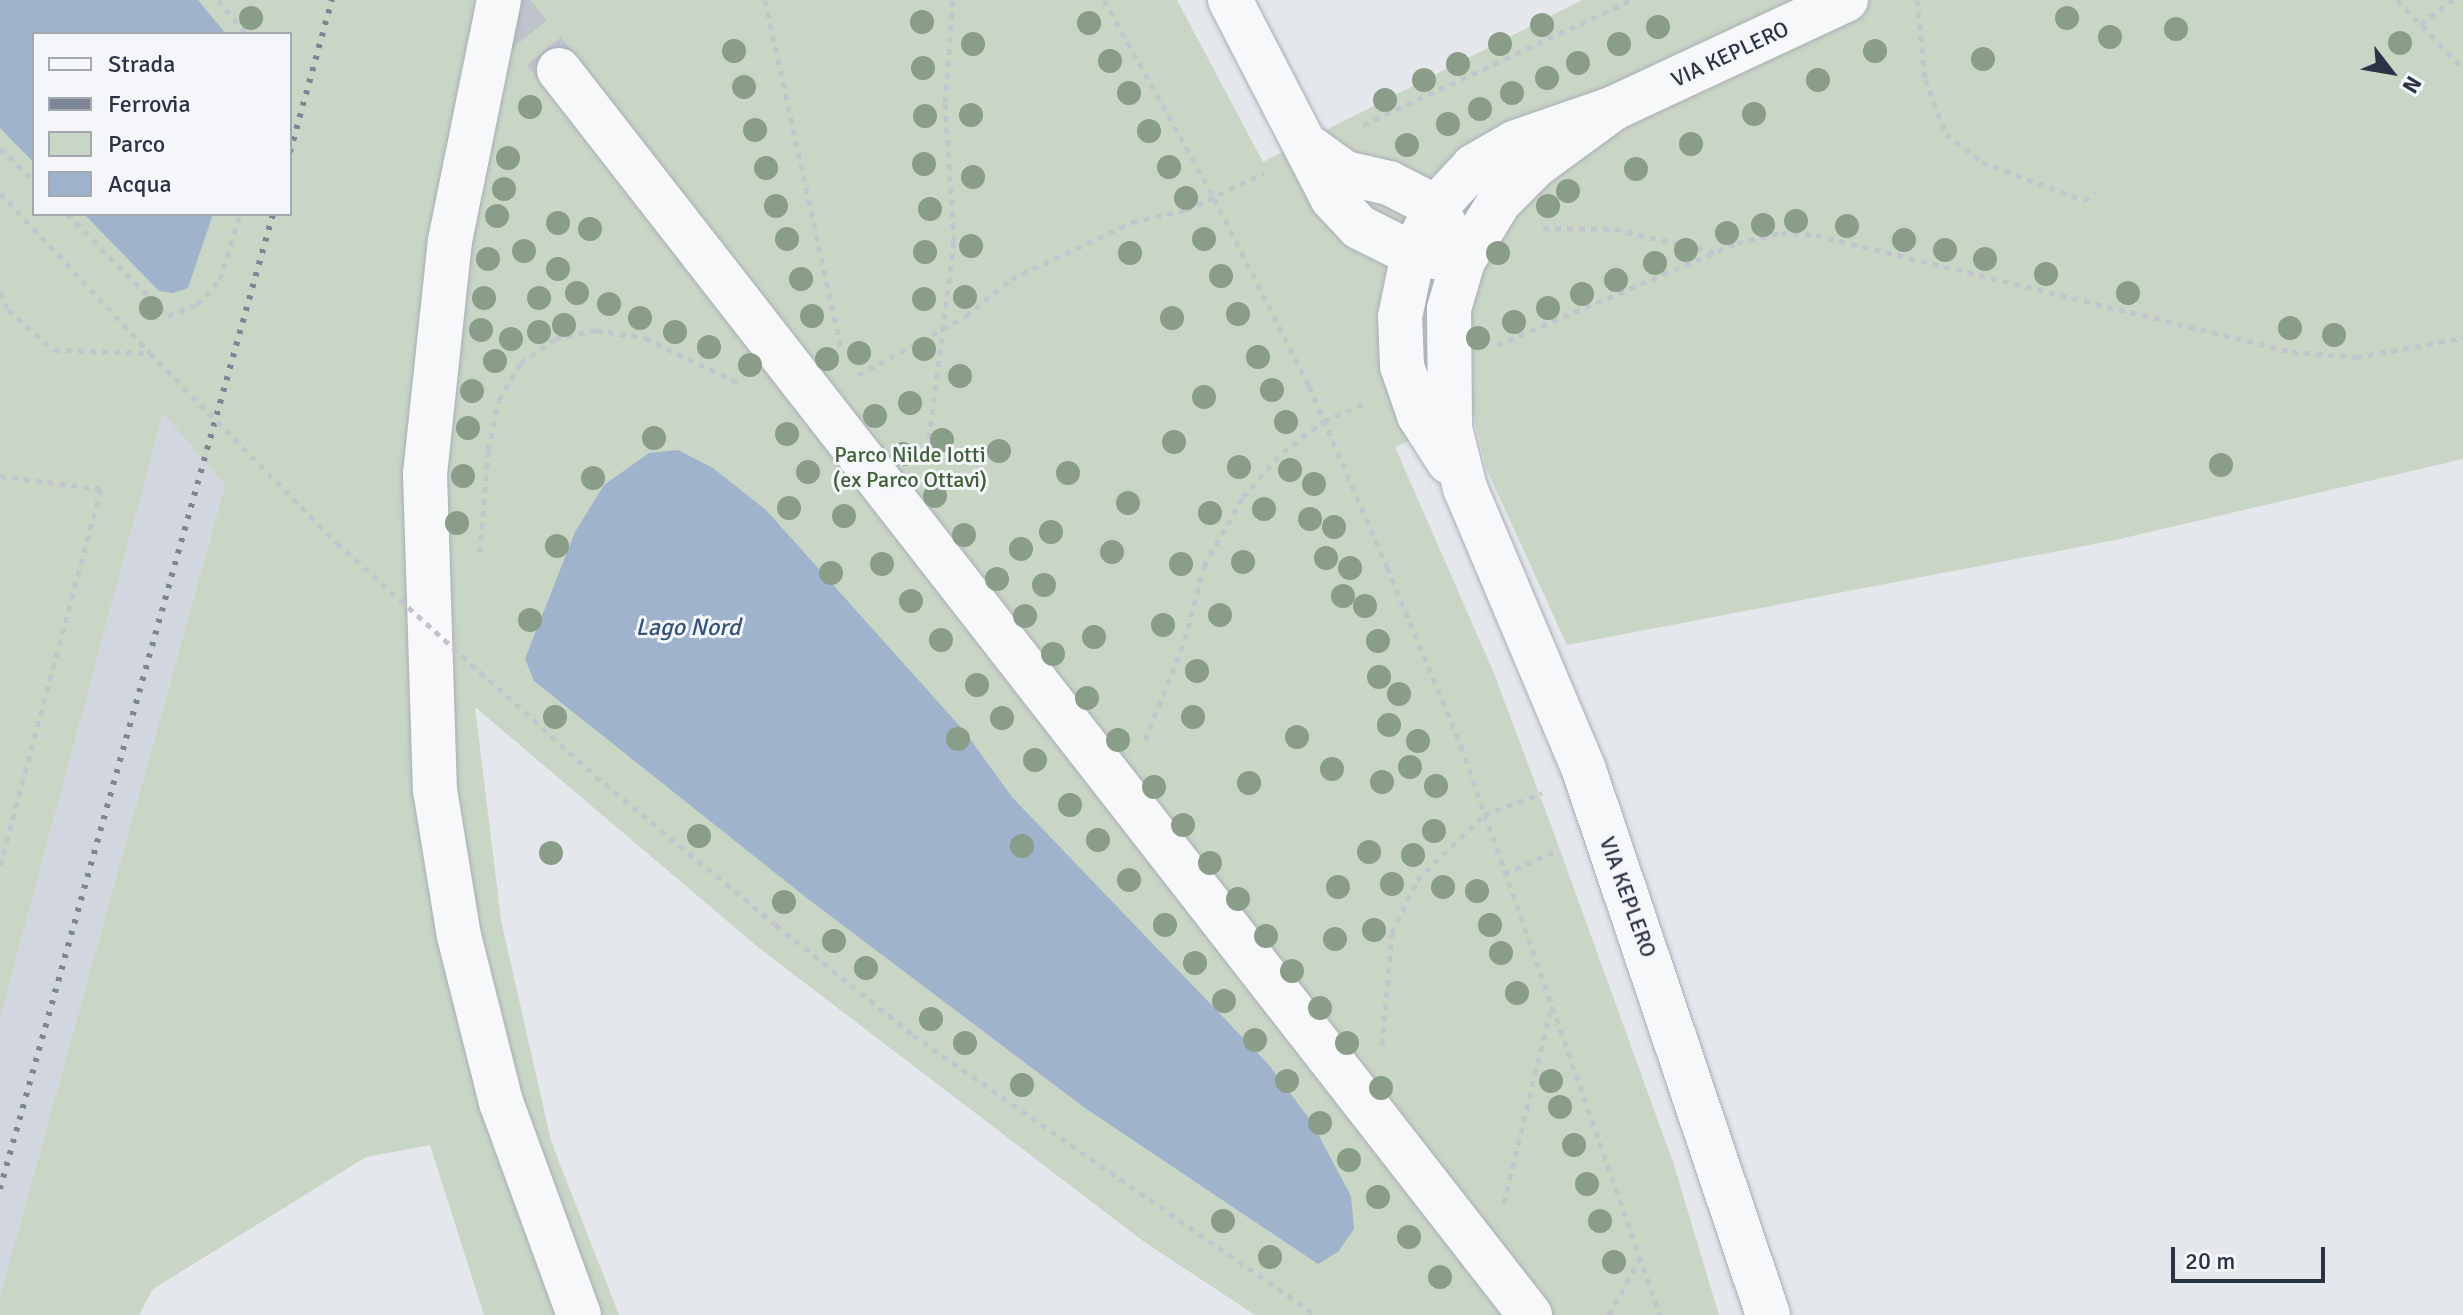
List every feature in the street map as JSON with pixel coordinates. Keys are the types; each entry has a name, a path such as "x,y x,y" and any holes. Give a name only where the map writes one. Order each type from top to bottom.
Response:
{"street":[{"path":"499,0 450,240 425,474 435,790 459,936 501,1102 579,1315"},
{"path":"1230,0 1312,149 1332,198 1359,227 1413,254 1463,261"},
{"name":"VIA KEPLERO","path":"1614,108 1846,0"},
{"path":"559,70 1530,1315"},
{"path":"1614,108 1536,165 1487,223 1463,261 1427,375 1402,366 1400,317 1413,254 1436,207 1474,166 1516,142 1614,108"},
{"path":"1312,149 1345,173 1389,183 1436,207 1463,261"},
{"name":"VIA KEPLERO","path":"1427,375 1419,415 1465,488 1584,770 1768,1315"}],"path":[{"path":"218,0 244,32"},
{"path":"765,0 842,354"},
{"path":"926,466 954,241 945,102 953,0"},
{"path":"1104,0 1214,198 1324,421 1461,746 1642,1255 1660,1315"},
{"path":"850,382 870,365 966,316 1011,279 1132,222 1214,198 1631,0"},
{"path":"1917,0 1925,79 1946,134 1982,162 2085,201 2094,192"},
{"path":"2397,0 2463,68"},
{"path":"2420,24 2453,0"},
{"path":"0,148 32,179"},
{"path":"0,193 150,353 349,554 605,784 913,1035 1316,1315"},
{"path":"69,216 168,316 197,304 220,280 239,216"},
{"path":"1487,223 1615,229 1715,252"},
{"path":"1121,792 1159,711 1204,566 1243,497 1283,452 1324,421 1715,252 1781,233 1816,235 2292,352 2356,357 2463,338"},
{"path":"0,292 8,310 54,350 150,353"},
{"path":"479,560 488,450 499,400 521,363 555,339 596,330 645,338 755,391"},
{"path":"0,476 101,489 0,865"},
{"path":"473,652 473,679"},
{"path":"1378,1122 1392,933 1417,880 1484,815 1584,770"},
{"path":"1504,874 1551,854 1601,824"},
{"path":"1496,1271 1506,1180 1552,1007"},
{"path":"1609,1315 1642,1255"}],"shaded area":[{"path":"362,0 0,1296 0,1018 163,412 289,216 292,216 292,208"}],"green space":[{"name":"Parco Nilde Iotti (ex Parco Ottavi)","path":"0,0 1177,0 1263,162 1582,0 2463,0 2463,459 2115,540 1567,645 1486,468 1473,413 1395,447 1493,671 1552,828 1674,1165 1719,1315 1255,1315 1143,1241 759,948 475,707 501,920 551,1141 619,1315 484,1315 430,1145 366,1157 153,1289 139,1315 0,1315 0,1296 225,484 163,413 0,1018"}],"water":[{"path":"0,0 198,0 224,32 32,32 32,161 0,128"},
{"path":"86,216 212,216 188,288 173,293 159,291"},
{"name":"Lago Nord","path":"678,450 713,468 766,510 965,732 1012,797 1269,1065 1311,1121 1351,1196 1354,1229 1338,1252 1318,1264 1085,1108 808,899 534,681 525,659 575,532 604,485 649,453"}],"tunnel":[{"path":"502,0 559,70"}],"railway":[{"path":"292,145 332,0"},
{"path":"0,1189 272,216"}]}
